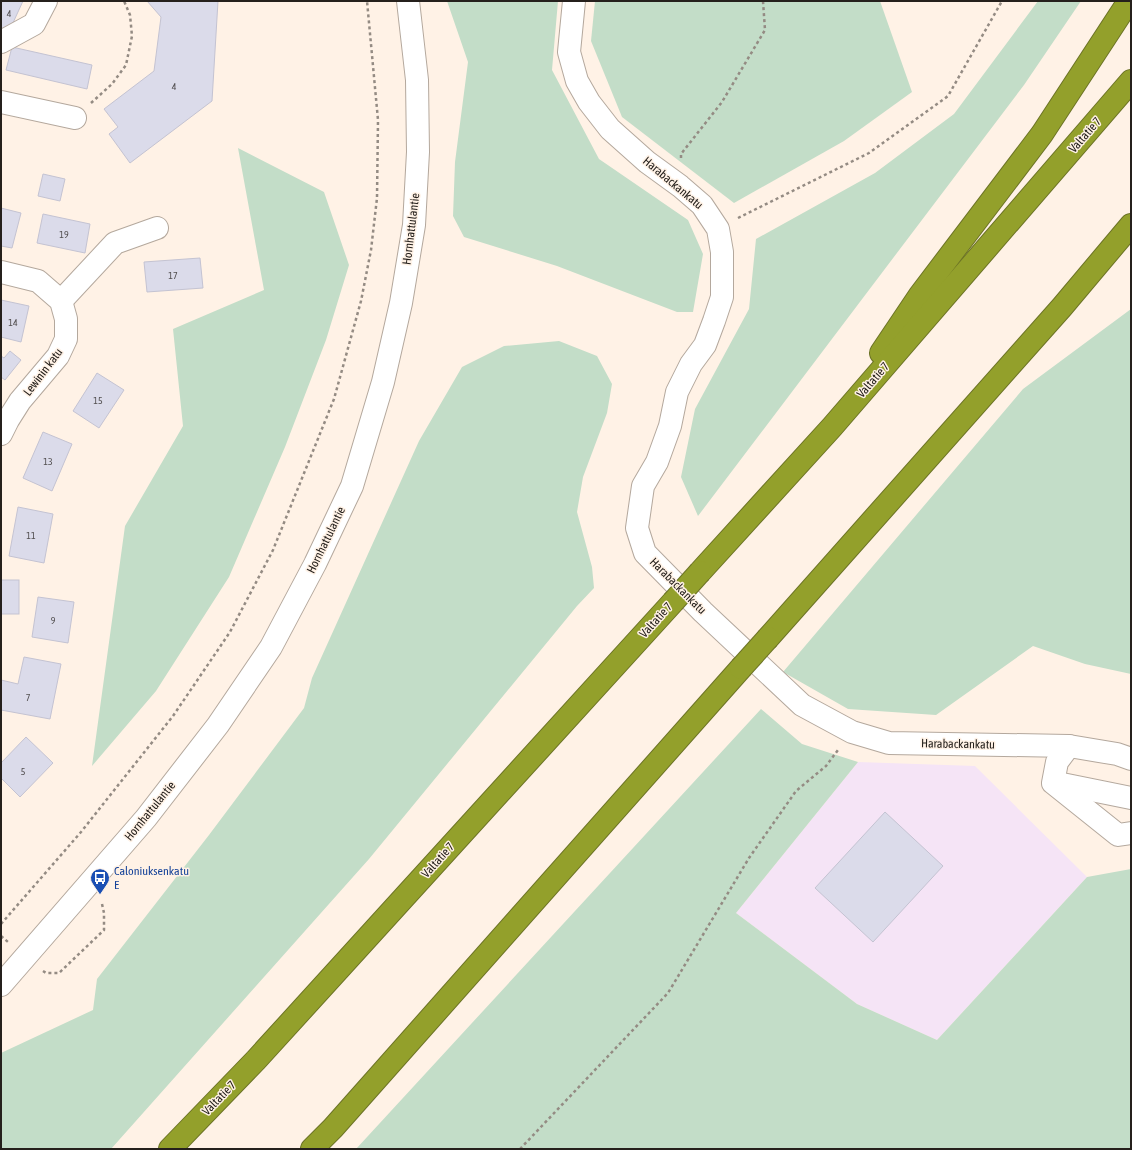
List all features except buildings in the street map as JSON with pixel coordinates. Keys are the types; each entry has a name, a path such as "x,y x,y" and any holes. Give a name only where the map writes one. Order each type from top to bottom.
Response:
{"highway":[{"path":"832,427 920,295 1042,134 1129,1"},
{"name":"Valtatie 7","path":"170,1149 256,1060 832,427 1131,81"},
{"path":"312,1149 1062,307 1131,225"},
{"path":"1062,307 1131,241"}],"street":[{"path":"1,42 34,24 46,1"},
{"name":"Hornhattulantie","path":"1,985 146,818 218,725 271,647 315,564 352,486 383,382 401,302 414,225 418,152 417,80 408,1"},
{"name":"Harabackankatu","path":"574,1 569,52 577,81 589,102 610,129 647,162 680,186 702,205 718,229 722,252 722,297 705,345 691,364 677,392 670,426 657,462 643,486 637,528 645,553 703,612 802,705 852,732 889,743 1069,746 1117,754 1131,758"},
{"path":"1,102 75,118"},
{"path":"1,272 38,281 61,301 115,243 158,228"},
{"name":"Lewinin katu","path":"1,434 20,402 58,356 66,339 66,319 61,301"},
{"path":"1054,783 1057,762 1069,746"},
{"path":"1054,783 1131,798"},
{"path":"1054,783 1118,835 1131,833"}],"path":[{"path":"75,118 112,84 126,64 132,36 130,15 124,1"},
{"path":"1,924 81,832 173,716 225,638 273,550 307,468 334,399 361,301 371,250 377,198 378,120 367,1"},
{"path":"680,186 681,154 722,102 765,30 763,1"},
{"path":"718,229 869,153 948,96 1002,1"},
{"path":"520,1149 668,993 748,858 791,797 826,766 852,732"}],"shaded area":[{"path":"858,762 975,766 1087,877 937,1040 857,1004 736,913"}],"green space":[{"path":"447,1 558,1 552,70 599,159 688,220 703,254 693,312 677,312 557,266 464,237 453,216 455,162 468,62"},
{"path":"595,1 880,1 912,92 844,141 734,203 622,117 591,41"},
{"path":"1038,1 1081,1 1024,85 698,516 681,477 695,409 749,309 756,239 875,173 954,114"},
{"path":"238,148 324,192 349,265 326,340 285,447 229,577 156,691 92,766 125,526 183,426 173,329 264,290"},
{"path":"1131,309 1131,674 1085,664 1033,646 936,715 848,709 783,672 1023,389"},
{"path":"559,341 597,356 612,384 607,413 583,477 577,512 592,567 594,588 577,606 369,859 111,1149 1,1149 1,1053 93,1010 97,979 209,835 304,708 312,678 419,441 462,367 504,346"},
{"path":"761,709 802,744 858,762 736,913 857,1004 937,1040 1087,877 1131,869 1131,1149 356,1149"}],"place":[{"name":"Caloniuksenkatu E","path":"100,895"}]}
